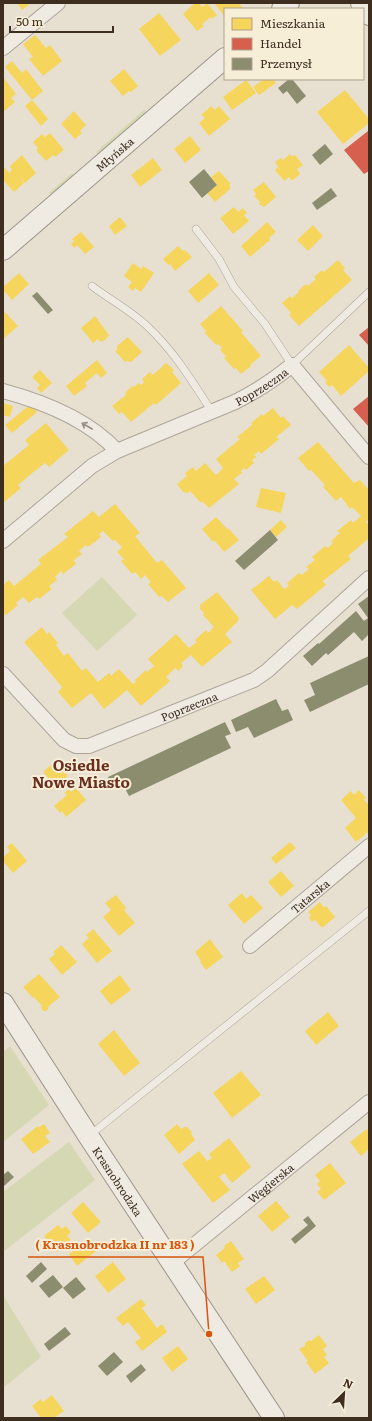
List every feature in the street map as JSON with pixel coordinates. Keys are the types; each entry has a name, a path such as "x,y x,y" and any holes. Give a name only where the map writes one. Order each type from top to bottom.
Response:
{"street":[{"path":"3,48 58,3"},
{"path":"361,3 369,14"},
{"path":"365,3 369,14"},
{"name":"Młyńska","path":"3,250 224,59"},
{"name":"Poprzeczna","path":"3,541 92,466 117,450 212,412 253,393 276,378 292,365 369,457"},
{"path":"3,391 37,402 75,419 102,436 117,450"},
{"name":"Poprzeczna","path":"3,674 64,740 76,746 89,746 254,680 267,671 369,578"},
{"name":"Tatarska","path":"250,946 369,846"},
{"name":"Krasnobrodzka","path":"3,1003 274,1418"},
{"name":"Węgierska","path":"172,1263 369,1102"}],"lane":[{"path":"196,228 219,259 234,287 265,324 292,365 369,292"},
{"path":"92,286 141,321 152,331 178,360 212,412"},
{"path":"89,1136 369,911"}],"green space":[{"path":"144,110 146,112 139,122 100,156 96,152"},
{"path":"72,173 75,177 52,197 49,193"},
{"path":"102,577 137,615 97,651 62,613"},
{"path":"10,1046 49,1105 3,1142 3,1052"},
{"path":"69,1142 95,1180 3,1252 3,1192"},
{"path":"3,1295 41,1357 3,1388"}],"building: Mieszkania":[{"path":"17,3 31,3 22,10"},
{"path":"195,3 199,3 202,7 207,3 217,15 212,19 211,17 202,24 204,26 197,31 183,14"},
{"path":"214,3 239,3 242,7 224,8 224,16"},
{"path":"159,13 181,40 160,56 139,29"},
{"path":"35,35 46,48 50,45 62,61 43,76 29,59 33,57 23,44"},
{"path":"12,61 22,73 26,69 43,91 32,100 5,67"},
{"path":"124,69 138,86 123,96 110,81"},
{"path":"3,77 16,94 11,98 15,102 3,112"},
{"path":"246,80 256,93 232,110 223,97"},
{"path":"263,80 274,80 276,83 259,95 253,87"},
{"path":"345,90 369,119 369,123 343,144 317,112"},
{"path":"32,100 48,119 41,126 25,106"},
{"path":"211,106 215,110 219,106 230,119 209,136 199,123 205,118 201,115"},
{"path":"74,111 86,125 80,131 82,133 75,139 61,124"},
{"path":"50,133 64,150 55,157 53,155 46,161 36,150 38,148 33,142 42,134 45,137"},
{"path":"190,136 201,150 185,163 174,149"},
{"path":"290,154 292,156 295,155 303,165 297,169 300,174 292,181 289,177 284,181 275,170 278,167 275,162 281,158 283,160"},
{"path":"22,155 36,173 25,183 19,176 24,183 14,192 3,180 3,169 5,168 9,173 12,170 10,166"},
{"path":"153,158 162,170 140,187 131,175"},
{"path":"219,171 230,183 230,189 215,202 207,193 217,185 211,177"},
{"path":"264,182 276,197 264,207 259,204 260,202 254,196 256,194 253,190"},
{"path":"234,207 238,212 243,208 247,213 244,215 249,221 233,234 220,218"},
{"path":"120,217 127,226 115,235 109,226"},
{"path":"267,222 276,232 269,238 270,240 250,257 241,246"},
{"path":"313,225 323,236 308,251 297,240"},
{"path":"81,232 94,247 85,254 77,245 74,248 71,244 74,241 72,239"},
{"path":"178,246 192,257 175,271 170,264 168,265 163,259"},
{"path":"338,260 345,268 343,270 352,280 299,326 289,315 291,313 282,303 290,296 292,298 306,284 308,286 316,279 314,277 322,270 324,272"},
{"path":"133,263 141,269 143,266 154,273 141,292 135,288 133,291 128,287 132,282 124,276"},
{"path":"19,273 29,284 12,300 3,290 3,287"},
{"path":"209,273 219,285 198,303 188,291"},
{"path":"221,306 243,331 241,332 261,356 241,374 224,358 226,356 220,350 222,348 218,344 216,345 205,333 206,331 200,324"},
{"path":"5,312 18,326 3,339 3,314"},
{"path":"95,316 109,335 101,342 98,339 93,343 81,328"},
{"path":"128,337 142,352 131,362 125,362 115,351 117,350 117,346"},
{"path":"349,345 369,368 369,371 341,396 332,385 329,387 325,382 327,381 319,372"},
{"path":"97,360 107,373 101,378 97,373 85,383 87,386 74,396 66,386"},
{"path":"166,363 174,370 172,372 181,383 156,405 154,403 131,422 122,412 119,414 112,406 126,395 125,393 132,386 134,387 139,383 141,385 144,382 142,379 150,372 153,375"},
{"path":"40,370 52,383 41,393 37,388 40,385 32,377"},
{"path":"3,403 13,406 10,417 3,415"},
{"path":"31,404 37,412 12,433 5,425"},
{"path":"273,408 281,418 283,416 291,425 276,437 279,439 261,454 259,451 254,455 257,457 252,460 254,463 246,470 244,468 241,471 242,473 234,479 239,484 209,508 203,502 200,502 190,491 188,493 183,492 177,484 187,476 185,473 193,467 196,471 205,463 216,475 219,473 223,468 216,459 240,439 237,437 252,425 251,423 262,414 263,416"},
{"path":"46,423 69,450 49,467 45,463 31,474 18,485 21,488 3,503 3,466 29,445 25,440"},
{"path":"318,442 354,483 360,480 369,490 369,519 366,522 369,525 369,538 348,556 351,559 323,581 326,585 297,609 292,605 275,619 251,590 269,576 274,582 277,580 284,589 289,586 287,583 299,573 302,575 309,569 306,567 315,560 312,557 325,546 328,548 333,543 331,541 340,533 337,531 351,520 353,523 361,516 352,507 350,509 341,497 336,501 323,487 325,485 311,470 309,471 298,458"},
{"path":"261,488 286,493 281,513 256,507"},
{"path":"115,504 140,533 135,536 157,563 162,560 186,588 168,602 162,596 159,597 148,584 151,582 145,575 141,579 135,572 132,574 121,561 124,559 117,552 122,547 115,540 113,541 103,531 99,534 101,537 88,547 86,545 79,551 82,554 74,560 76,564 63,574 61,571 55,577 57,580 49,586 52,589 39,599 37,597 29,603 23,597 16,603 18,605 6,615 3,613 3,585 9,580 14,586 41,564 38,560 68,537 64,534 93,511 99,517"},
{"path":"216,517 239,540 224,552 202,529"},
{"path":"281,520 287,527 276,537 270,530"},
{"path":"217,592 239,618 238,621 225,634 232,642 202,667 191,655 181,663 183,666 178,671 175,668 166,677 170,681 141,706 127,690 104,709 91,693 72,708 58,692 62,687 24,642 42,627 47,634 49,632 58,643 56,645 64,656 68,653 82,671 86,668 98,682 109,673 111,676 119,669 133,684 136,682 135,680 146,670 147,672 154,666 148,659 176,634 189,648 197,642 195,640 206,630 208,633 214,627 203,615 204,613 200,609 200,605"},
{"path":"53,763 59,769 61,768 68,776 52,790 46,783 50,780 43,772"},
{"path":"76,788 86,800 66,817 62,811 60,813 54,806 67,795 64,793 69,789 71,792"},
{"path":"359,790 366,798 364,800 369,805 369,831 356,842 345,828 356,818 341,800 351,791 354,795"},
{"path":"290,842 296,848 276,864 271,858"},
{"path":"12,843 27,861 13,873 3,861 3,857 10,851 7,847"},
{"path":"281,871 294,886 281,897 268,882"},
{"path":"242,893 246,899 251,895 263,908 244,924 228,905"},
{"path":"116,895 126,908 124,910 135,923 119,936 103,917 111,910 105,903"},
{"path":"320,902 324,908 326,906 335,917 322,928 315,920 312,922 309,918 311,915 308,912"},
{"path":"93,929 112,951 97,963 82,944 89,938 86,935"},
{"path":"210,939 223,957 206,970 195,952"},
{"path":"61,945 77,962 62,975 49,959 55,954 53,952"},
{"path":"39,974 60,997 49,1006 46,1011 43,1011 41,1008 42,1006 23,987"},
{"path":"120,975 131,990 111,1005 100,991"},
{"path":"328,1012 339,1026 316,1045 305,1031"},
{"path":"114,1030 140,1063 124,1076 98,1044"},
{"path":"241,1071 261,1095 232,1118 213,1093"},
{"path":"44,1124 50,1133 45,1136 50,1142 33,1154 21,1139 38,1126 39,1127"},
{"path":"177,1124 181,1129 187,1127 192,1132 191,1134 195,1140 179,1154 164,1135"},
{"path":"367,1129 369,1132 369,1149 361,1156 350,1142"},
{"path":"229,1138 251,1167 232,1183 224,1173 219,1177 230,1190 213,1203 182,1164 199,1151 207,1161 212,1158 209,1154"},
{"path":"330,1163 346,1183 324,1200 317,1192 321,1189 317,1184 320,1181 315,1175"},
{"path":"276,1201 290,1217 272,1232 258,1216"},
{"path":"83,1202 101,1222 88,1233 71,1213"},
{"path":"58,1225 62,1229 66,1226 71,1232 67,1236 71,1240 57,1252 44,1236"},
{"path":"90,1238 99,1249 77,1266 69,1254"},
{"path":"231,1241 244,1259 238,1263 240,1266 232,1272 224,1261 222,1263 216,1255"},
{"path":"113,1262 126,1279 108,1293 95,1276"},
{"path":"264,1276 275,1290 256,1304 245,1289"},
{"path":"141,1299 146,1305 142,1308 157,1328 162,1324 167,1332 142,1351 135,1342 141,1338 128,1322 123,1326 116,1318"},
{"path":"319,1335 327,1346 323,1349 327,1355 324,1357 329,1363 315,1374 299,1349 305,1346 305,1343 309,1340 311,1341"},
{"path":"178,1346 188,1359 172,1372 162,1358"},
{"path":"52,1395 64,1411 54,1418 41,1418 32,1406 41,1399 43,1402"}],"building: Handel":[{"path":"368,131 369,171 364,174 344,150"},
{"path":"369,327 369,346 359,335"},
{"path":"369,396 369,427 353,409"}],"building: Przemysł":[{"path":"288,80 293,80 306,96 297,104 287,91 283,94 278,88"},
{"path":"325,144 333,154 320,165 312,155"},
{"path":"204,169 217,185 202,198 189,182"},
{"path":"331,188 337,196 317,210 312,203"},
{"path":"37,292 53,310 48,314 32,296"},
{"path":"270,530 278,540 244,570 235,561"},
{"path":"369,596 369,634 362,641 354,632 328,655 326,653 312,666 303,656 318,643 319,644 356,611 364,621 368,618 358,604"},
{"path":"369,656 369,684 310,712 304,700 315,695 310,683"},
{"path":"276,699 282,711 288,709 293,720 254,738 248,727 236,732 231,720"},
{"path":"225,722 231,734 225,736 231,748 129,796 121,781 112,785 108,777"},
{"path":"8,1171 14,1177 3,1187 3,1175"},
{"path":"308,1216 316,1226 295,1244 291,1239 308,1225 303,1220"},
{"path":"41,1262 47,1269 32,1283 26,1276"},
{"path":"53,1275 63,1287 49,1298 39,1286"},
{"path":"76,1277 86,1289 73,1299 63,1288"},
{"path":"65,1327 71,1334 49,1351 44,1344"},
{"path":"114,1352 123,1362 107,1376 98,1366"},
{"path":"141,1364 146,1370 131,1383 126,1376"}],"place":[{"name":"( Krasnobrodzka II nr 183 )","path":"209,1334"}],"district":[{"name":"Osiedle Nowe Miasto","path":"81,772"}]}
